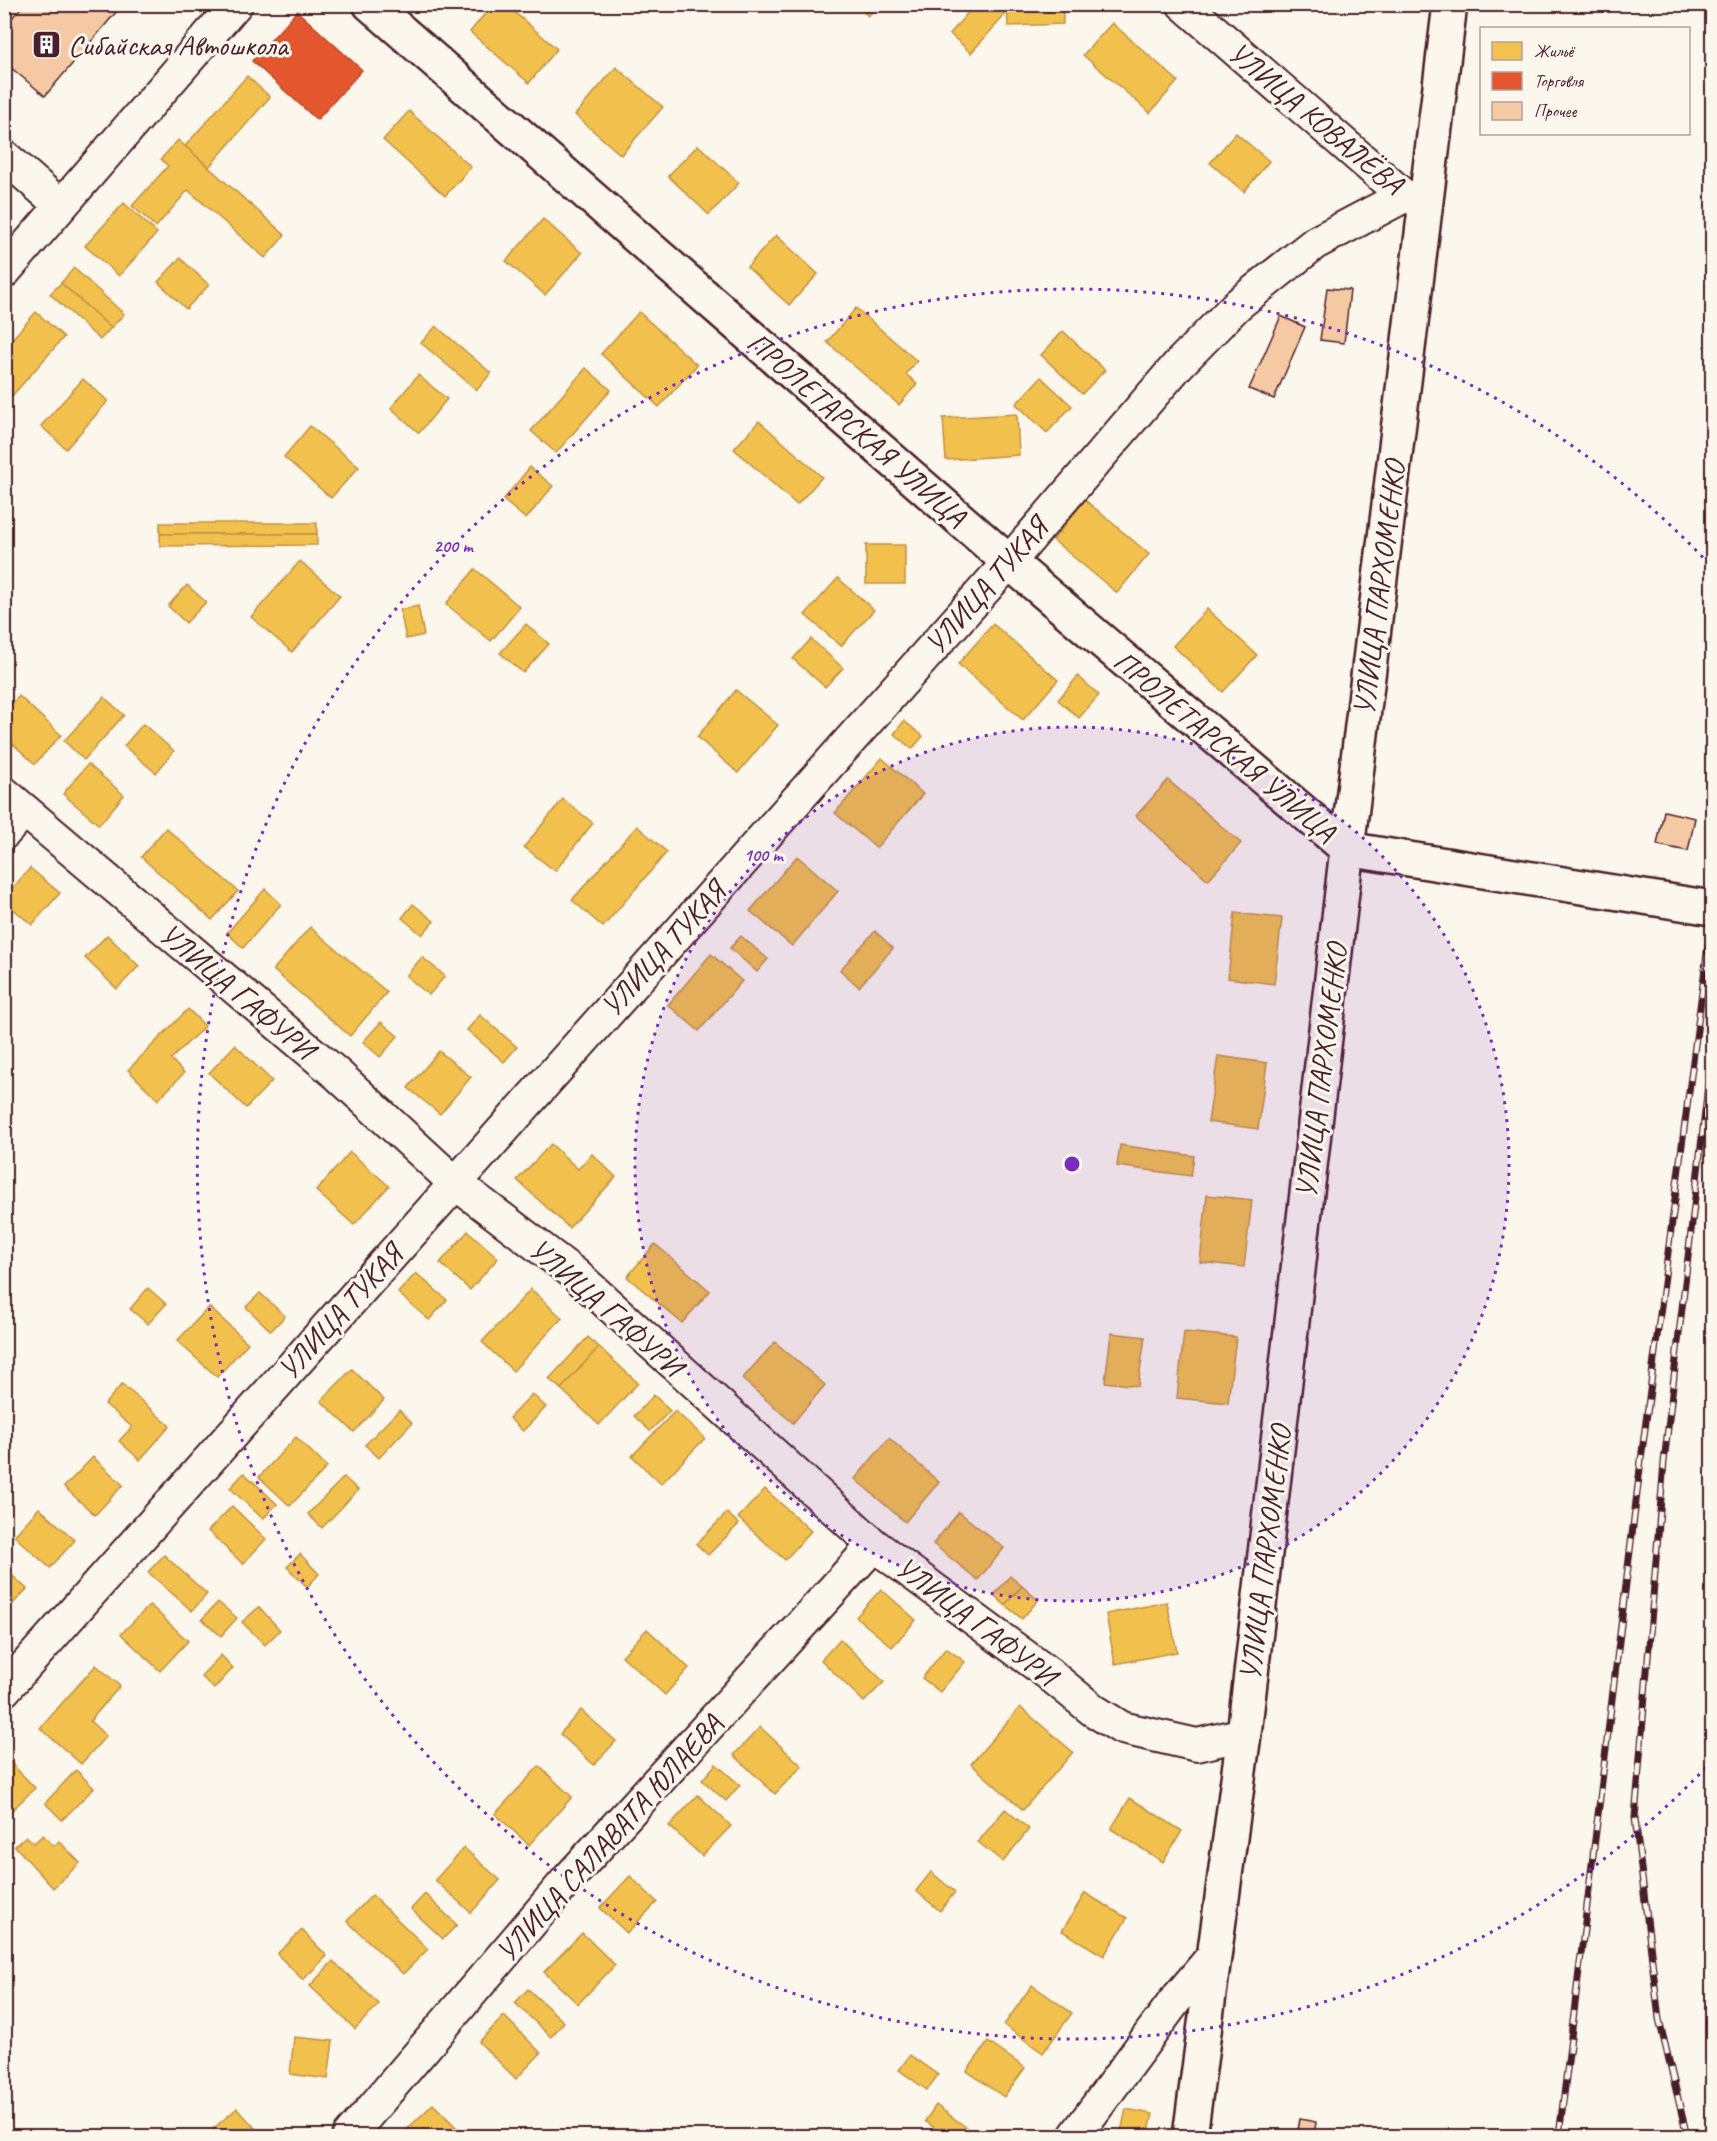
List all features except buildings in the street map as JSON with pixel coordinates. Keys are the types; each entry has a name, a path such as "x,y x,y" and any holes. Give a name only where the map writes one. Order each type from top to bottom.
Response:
{"main road":[{"name":"ПРОЛЕТАРСКАЯ УЛИЦА","path":"369,4 1009,562 1347,849"},
{"name":"УЛИЦА ПАРХОМЕНКО","path":"1190,2136 1244,1734 1347,849 1415,199 1450,4"},
{"path":"1347,849 1713,908"}],"street":[{"path":"4,272 236,4"},
{"name":"УЛИЦА КОВАЛЁВА","path":"1183,4 1415,199"},
{"path":"4,156 60,205"},
{"name":"УЛИЦА ТУКАЯ","path":"4,1690 1009,562 1135,412 1178,365 1237,305 1315,243 1415,199"},
{"name":"УЛИЦА ГАФУРИ","path":"11,812 338,1075 455,1183 575,1274 874,1545 1049,1674 1094,1710 1122,1728 1197,1745 1244,1734"},
{"name":"УЛИЦА САЛАВАТА ЮЛАЕВА","path":"350,2136 569,1878 874,1545"},
{"path":"1075,2136 1174,2002 1213,1956"}],"railway":[{"path":"1559,2136 1642,1452 1712,915"},
{"path":"1687,2136 1659,2019 1635,1818 1664,1462 1712,1052"}],"place":[{"name":"Сибайская Автошкола","path":"47,45"}]}
